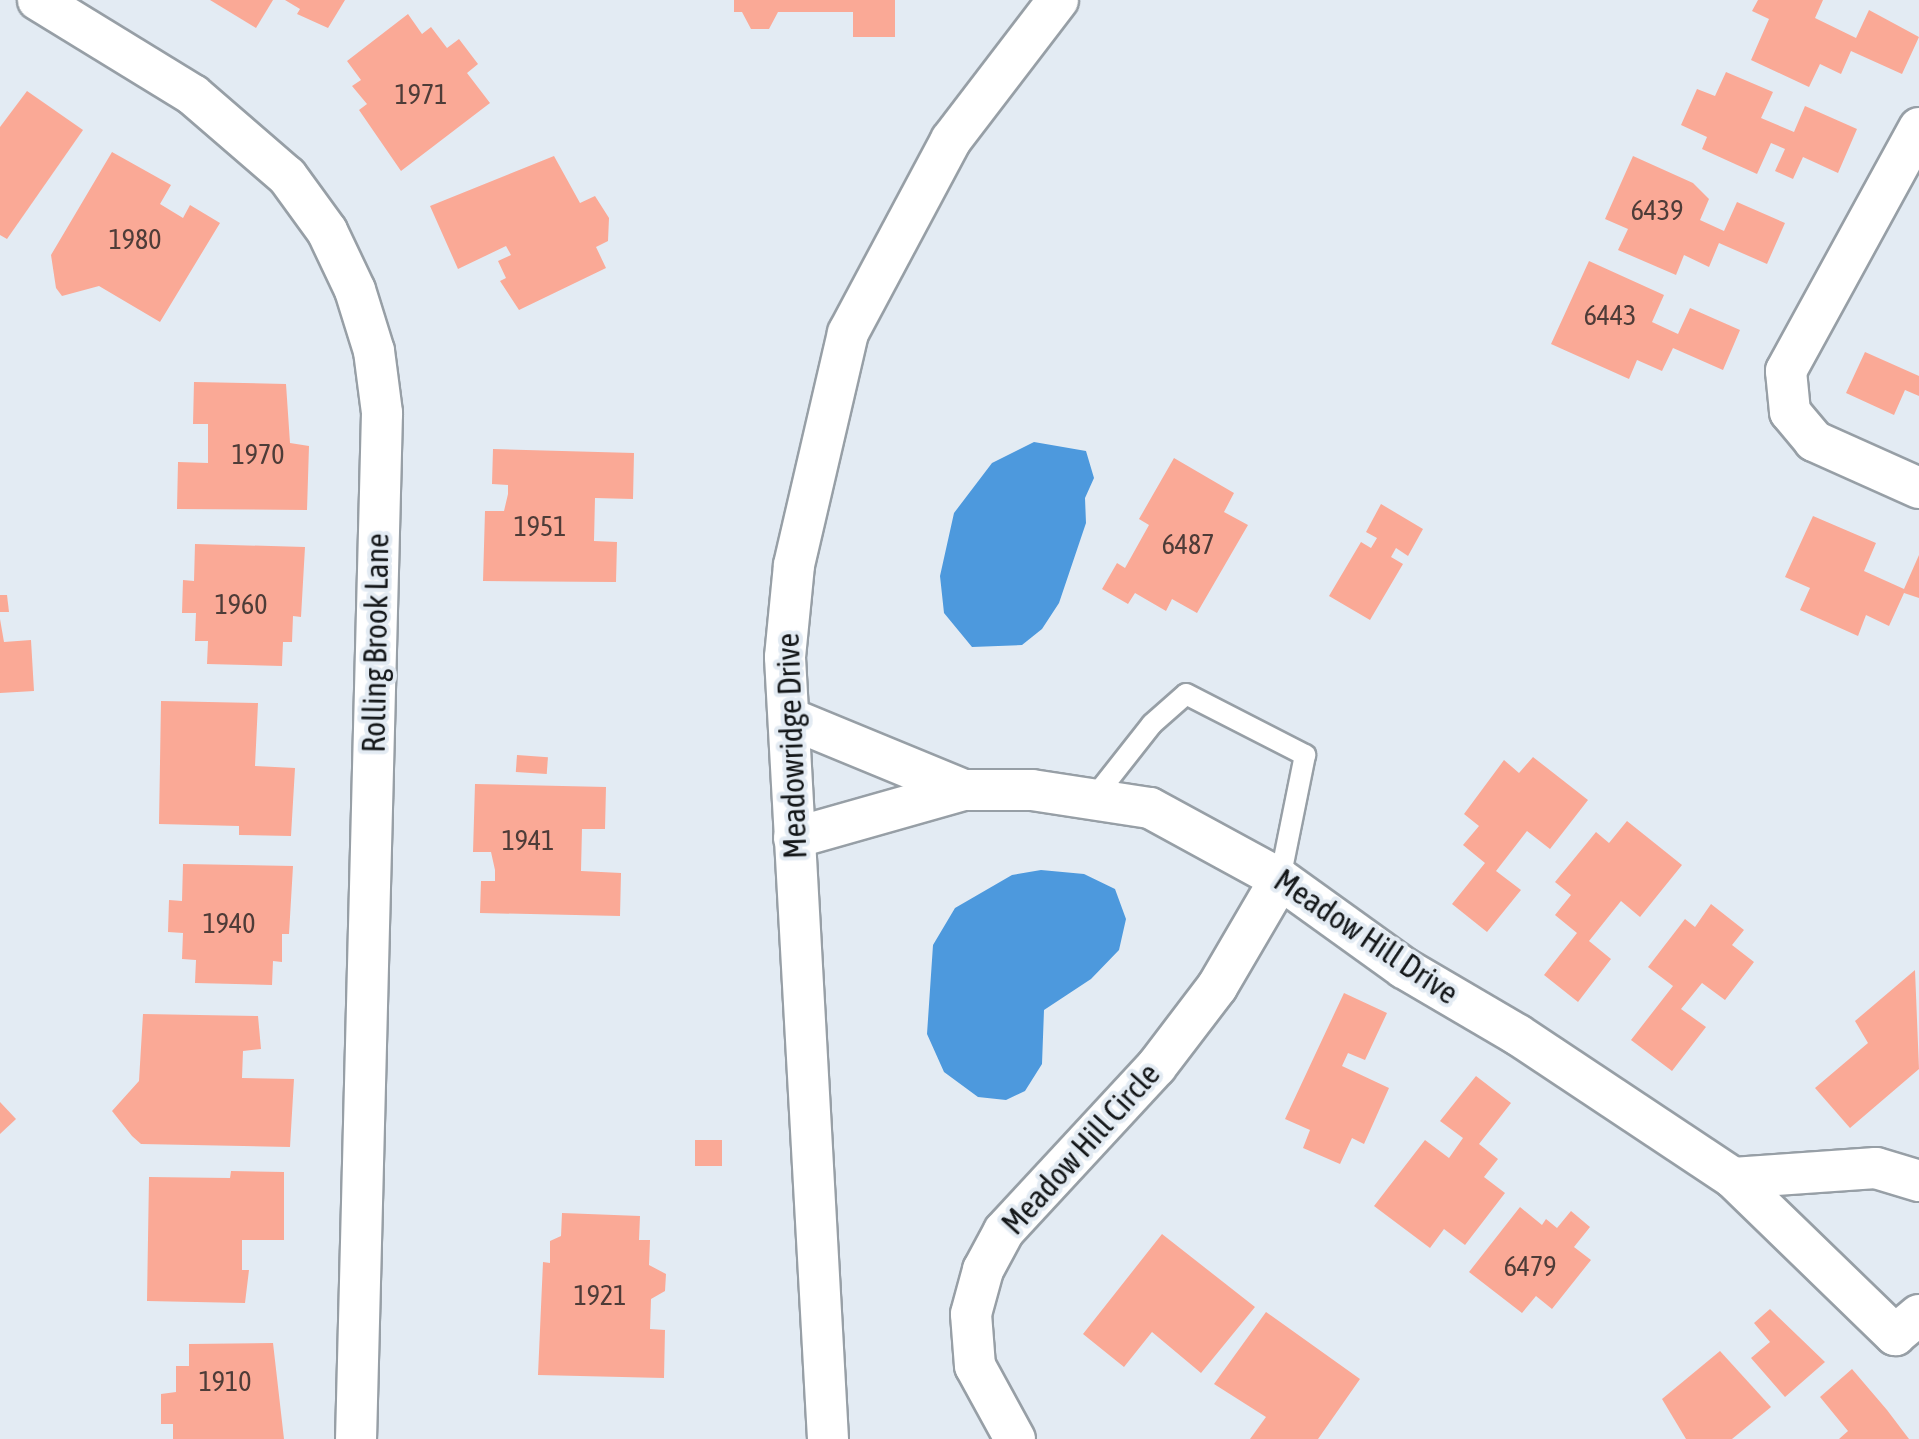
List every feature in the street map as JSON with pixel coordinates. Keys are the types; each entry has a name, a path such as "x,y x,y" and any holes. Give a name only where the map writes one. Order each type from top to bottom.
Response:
{"street":[{"name":"Rolling Brook Lane","path":"38,0 193,95 287,176 327,231 355,290 374,351 382,413 356,1439"},
{"name":"Meadowridge Drive","path":"828,1439 785,657 794,565 848,333 951,140 1058,0"},
{"path":"1919,128 1786,371 1790,412 1814,440 1919,488"},
{"name":"Meadow Hill Drive","path":"789,718 964,790 1150,808 1280,879 1404,968 1518,1034 1733,1178 1895,1335 1919,1316"},
{"name":"Meadow Hill Drive","path":"794,838 964,790"},
{"name":"Meadow Hill Circle","path":"1015,1439 975,1366 972,1314 983,1270 1004,1231 1166,1054 1217,987 1280,879"},
{"path":"1733,1178 1876,1168 1919,1181"}],"lane":[{"path":"1093,800 1152,724 1186,694 1305,755 1280,879"}],"water":[{"path":"1034,442 1086,451 1094,478 1085,498 1086,523 1059,603 1042,629 1022,645 972,647 944,613 940,576 954,513 992,463"},
{"path":"1041,870 1084,874 1115,889 1126,919 1119,950 1091,979 1044,1010 1042,1064 1025,1091 1006,1100 978,1097 944,1072 927,1034 933,945 955,908 1012,875"}],"building":[{"path":"210,0 273,0 256,28"},
{"path":"285,0 345,0 328,28 297,14 300,9"},
{"path":"734,0 895,0 895,37 853,37 853,12 778,12 769,29 751,29 742,12 734,12"},
{"path":"1758,0 1823,0 1815,18 1856,38 1869,10 1919,37 1902,74 1851,51 1841,74 1820,64 1809,87 1751,60 1769,19 1752,11"},
{"path":"408,14 422,34 431,27 447,48 459,39 478,64 467,73 490,103 401,171 359,110 367,104 352,86 361,80 347,61"},
{"path":"1726,72 1773,92 1761,118 1794,132 1805,106 1857,129 1838,173 1803,157 1793,179 1775,171 1785,149 1771,143 1757,174 1702,149 1707,137 1681,125 1697,89 1715,96"},
{"path":"27,91 83,130 7,239 0,235 0,127"},
{"path":"112,152 171,185 160,204 183,218 190,205 220,223 160,322 99,286 62,296 56,288 51,255"},
{"path":"554,156 580,203 595,196 609,218 608,241 596,247 606,268 519,310 500,281 506,278 498,261 511,255 506,246 458,269 430,206"},
{"path":"1633,156 1693,183 1709,199 1700,220 1724,231 1737,202 1785,223 1767,264 1719,243 1709,267 1684,255 1676,275 1618,250 1628,229 1605,219"},
{"path":"1589,261 1664,295 1652,322 1678,334 1690,308 1740,330 1723,370 1673,348 1662,371 1637,360 1629,379 1551,344"},
{"path":"1865,352 1919,376 1919,396 1905,390 1894,415 1846,393"},
{"path":"194,382 286,384 290,443 309,446 307,510 177,509 178,462 208,463 208,424 193,424"},
{"path":"493,449 634,453 633,499 595,498 594,541 617,542 616,582 483,581 485,511 504,511 508,494 508,485 492,484"},
{"path":"1174,458 1234,493 1224,512 1248,525 1197,613 1172,599 1166,611 1135,593 1128,604 1102,589 1117,563 1125,568 1149,525 1139,519"},
{"path":"1381,504 1423,529 1408,556 1396,548 1391,557 1403,564 1370,620 1329,596 1361,542 1371,548 1377,538 1366,532"},
{"path":"1813,516 1876,543 1864,571 1904,589 1919,555 1919,598 1904,593 1889,626 1866,615 1858,636 1800,610 1810,588 1785,577"},
{"path":"195,544 305,547 301,617 293,616 292,642 283,642 282,666 207,664 208,641 195,641 196,613 182,613 183,580 194,581"},
{"path":"0,595 7,595 9,612 0,612"},
{"path":"0,619 4,642 31,640 34,691 0,693"},
{"path":"161,701 258,703 255,766 295,768 291,836 239,835 239,826 159,824"},
{"path":"517,755 548,757 547,774 516,772"},
{"path":"1533,757 1588,800 1550,849 1527,831 1496,871 1521,890 1487,932 1452,904 1485,863 1463,845 1479,826 1464,814 1504,760 1519,773"},
{"path":"475,784 606,787 605,829 582,829 581,871 621,873 620,916 480,913 481,881 495,881 495,870 491,852 473,852"},
{"path":"1627,821 1682,865 1640,917 1621,901 1589,941 1611,959 1578,1002 1544,975 1577,933 1555,915 1571,895 1555,882 1596,832 1609,843"},
{"path":"183,864 293,866 289,934 282,934 282,962 273,961 272,985 195,983 196,960 182,959 183,933 168,932 169,900 182,901"},
{"path":"1711,904 1744,930 1732,945 1754,962 1725,1000 1702,983 1681,1009 1706,1027 1672,1071 1631,1040 1673,986 1648,967 1685,919 1695,927"},
{"path":"1915,970 1919,1069 1850,1128 1815,1088 1868,1043 1855,1021"},
{"path":"1344,993 1387,1013 1365,1060 1348,1053 1342,1066 1389,1088 1364,1144 1352,1138 1340,1164 1303,1148 1310,1130 1285,1119"},
{"path":"143,1014 258,1016 261,1049 243,1051 242,1078 294,1079 290,1147 141,1144 132,1136 112,1111 139,1081"},
{"path":"1476,1076 1511,1103 1479,1144 1498,1159 1484,1177 1505,1193 1465,1245 1444,1229 1430,1248 1374,1206 1425,1140 1449,1158 1463,1138 1440,1121"},
{"path":"0,1102 16,1119 0,1134"},
{"path":"695,1140 722,1140 722,1166 695,1166"},
{"path":"231,1171 284,1172 284,1240 242,1240 242,1270 249,1270 245,1303 147,1301 149,1177 230,1178"},
{"path":"1520,1207 1542,1225 1546,1219 1557,1228 1571,1211 1590,1227 1574,1247 1591,1260 1552,1309 1536,1296 1522,1313 1469,1272"},
{"path":"562,1213 640,1216 639,1240 650,1240 649,1265 666,1274 665,1291 651,1299 650,1329 665,1330 664,1378 538,1375 543,1262 550,1263 550,1241 561,1236"},
{"path":"1162,1234 1255,1307 1201,1373 1152,1332 1124,1367 1083,1334"},
{"path":"1770,1309 1825,1362 1785,1397 1751,1358 1770,1342 1754,1323"},
{"path":"1266,1312 1360,1379 1318,1439 1250,1439 1266,1417 1214,1384"},
{"path":"273,1343 284,1439 173,1439 173,1424 161,1424 161,1394 176,1392 176,1366 189,1366 189,1344"},
{"path":"1720,1351 1771,1407 1732,1439 1686,1439 1662,1399"},
{"path":"1852,1369 1909,1439 1839,1439 1848,1431 1820,1397"}]}
